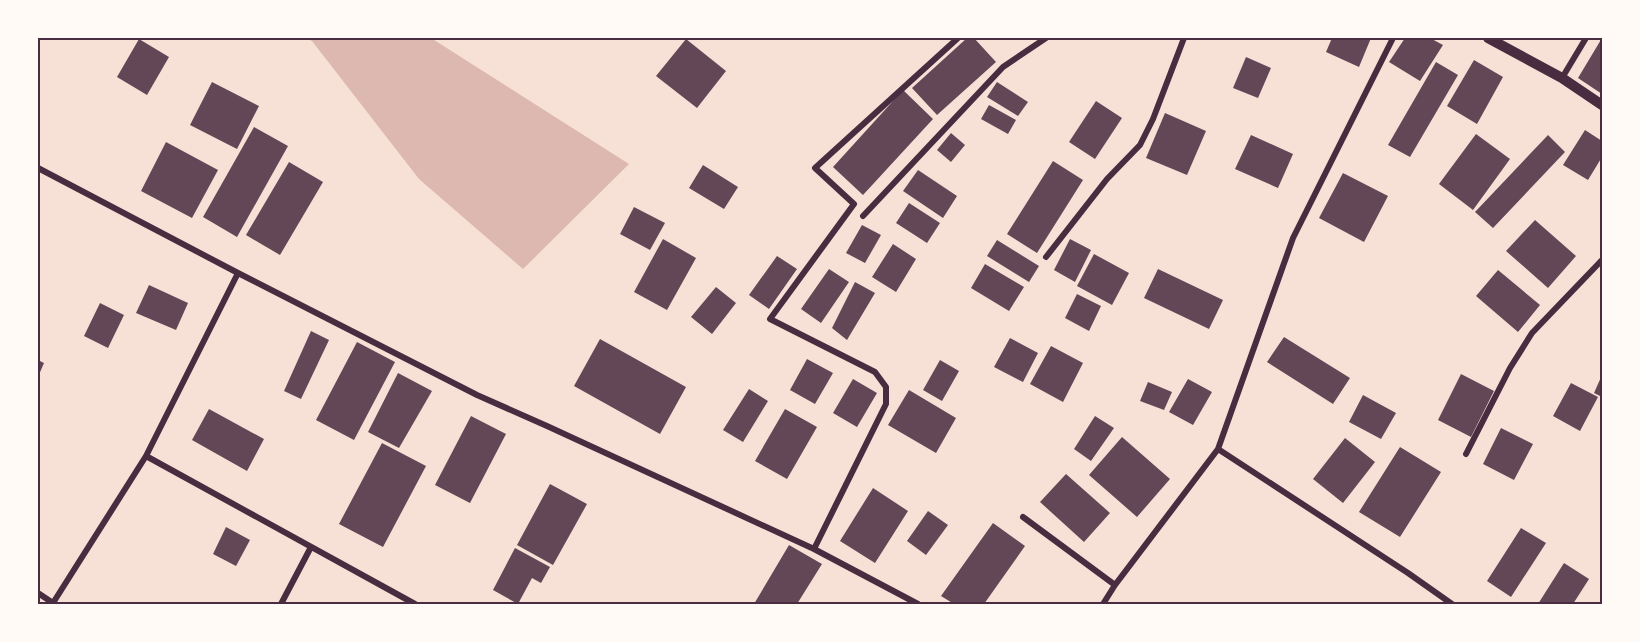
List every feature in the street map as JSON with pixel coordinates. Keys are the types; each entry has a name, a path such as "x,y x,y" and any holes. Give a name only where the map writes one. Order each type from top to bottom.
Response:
{"street":[{"path":"814,549 886,404 886,387 875,372 770,319 854,204 815,168 958,38"},
{"path":"864,216 1003,67 1046,38"},
{"path":"1046,257 1107,179 1140,145 1153,119 1184,38"},
{"path":"1103,604 1218,449 1293,238 1393,38"},
{"path":"1488,38 1562,78 1602,105"},
{"path":"1562,78 1586,38"},
{"path":"38,168 477,395 814,549 918,604"},
{"path":"1466,454 1510,368 1532,333 1602,260"},
{"path":"38,593 55,604 146,456 238,273"},
{"path":"1218,449 1452,604"},
{"path":"146,456 415,604"},
{"path":"1023,517 1115,585"},
{"path":"281,604 311,547"}],"shaded area":[{"path":"306,38 431,38 629,164 523,269 419,179 312,41"}],"building":[{"path":"967,38 974,38 996,62 937,115 912,88"},
{"path":"1332,38 1371,38 1359,67 1326,52"},
{"path":"1405,38 1430,38 1443,45 1420,81 1389,62"},
{"path":"1602,38 1602,94 1578,78"},
{"path":"139,39 169,57 147,95 117,77"},
{"path":"686,39 726,71 697,108 656,76"},
{"path":"1246,57 1271,68 1258,98 1233,88"},
{"path":"1474,60 1503,77 1477,124 1447,106"},
{"path":"1436,62 1458,75 1410,157 1388,145"},
{"path":"212,82 259,106 237,149 190,125"},
{"path":"997,82 1028,102 1018,116 987,97"},
{"path":"903,90 933,119 863,195 833,167"},
{"path":"1096,101 1122,118 1095,159 1069,142"},
{"path":"989,105 1016,120 1008,134 981,119"},
{"path":"1165,113 1206,131 1187,175 1146,158"},
{"path":"254,127 288,146 237,237 203,217"},
{"path":"1585,130 1602,141 1602,157 1588,180 1563,165"},
{"path":"951,133 965,145 951,162 937,150"},
{"path":"1476,134 1510,159 1473,210 1439,184"},
{"path":"1251,135 1293,154 1278,188 1235,169"},
{"path":"1548,135 1565,152 1493,228 1475,212"},
{"path":"166,142 218,170 192,218 141,191"},
{"path":"1053,161 1083,180 1037,253 1007,234"},
{"path":"289,162 323,182 280,255 246,235"},
{"path":"703,165 738,187 724,209 689,188"},
{"path":"918,170 957,196 943,218 903,191"},
{"path":"1343,173 1388,196 1364,242 1319,218"},
{"path":"909,203 940,223 927,243 896,223"},
{"path":"634,207 665,223 650,250 620,234"},
{"path":"1535,220 1576,256 1548,288 1506,251"},
{"path":"862,225 881,235 865,263 846,253"},
{"path":"663,239 696,258 667,310 634,292"},
{"path":"1070,239 1091,250 1075,282 1054,270"},
{"path":"997,240 1039,266 1029,282 987,256"},
{"path":"893,244 916,259 896,292 872,277"},
{"path":"1094,254 1129,273 1112,305 1077,286"},
{"path":"777,256 797,269 769,309 749,295"},
{"path":"985,264 1024,287 1009,311 971,288"},
{"path":"829,269 849,282 821,323 801,309"},
{"path":"1158,269 1223,300 1209,329 1144,298"},
{"path":"1498,270 1540,305 1518,332 1476,296"},
{"path":"855,282 875,293 847,340 832,328"},
{"path":"149,285 188,303 176,330 136,313"},
{"path":"716,287 736,303 712,334 691,317"},
{"path":"1077,294 1101,306 1089,331 1065,318"},
{"path":"100,303 124,315 108,348 84,336"},
{"path":"311,331 329,340 301,399 284,391"},
{"path":"1284,337 1350,378 1333,404 1267,362"},
{"path":"1010,338 1038,353 1023,382 994,367"},
{"path":"600,339 686,387 660,434 574,386"},
{"path":"357,342 395,362 354,440 316,420"},
{"path":"1051,346 1083,363 1063,402 1030,384"},
{"path":"807,359 833,373 815,404 790,390"},
{"path":"38,360 44,363 38,377"},
{"path":"940,360 959,371 942,401 923,390"},
{"path":"398,373 432,391 399,448 368,432"},
{"path":"1461,374 1494,391 1471,437 1438,420"},
{"path":"1602,375 1602,397 1594,393"},
{"path":"853,379 877,393 857,427 833,413"},
{"path":"1188,379 1212,392 1193,425 1169,412"},
{"path":"1148,382 1172,392 1164,410 1140,401"},
{"path":"1571,383 1598,397 1580,431 1553,416"},
{"path":"749,389 768,401 743,442 723,430"},
{"path":"909,390 956,418 936,453 888,425"},
{"path":"1363,395 1396,413 1381,439 1349,422"},
{"path":"209,409 264,439 247,471 192,440"},
{"path":"785,409 817,427 787,479 755,461"},
{"path":"471,416 506,434 470,503 435,485"},
{"path":"1095,416 1114,428 1091,461 1074,449"},
{"path":"1501,428 1533,444 1514,480 1483,464"},
{"path":"1122,437 1170,479 1137,517 1089,475"},
{"path":"1345,438 1375,462 1343,503 1313,479"},
{"path":"382,443 426,466 383,547 339,524"},
{"path":"1400,447 1441,472 1400,537 1359,512"},
{"path":"1066,474 1110,513 1084,542 1040,502"},
{"path":"550,484 587,504 553,565 517,545"},
{"path":"873,488 908,511 875,563 840,541"},
{"path":"928,511 948,525 926,555 907,541"},
{"path":"993,523 1025,546 984,604 954,604 941,596"},
{"path":"226,527 250,540 236,566 213,554"},
{"path":"1521,528 1546,543 1511,597 1487,581"},
{"path":"789,545 822,564 797,604 754,604"},
{"path":"515,548 550,567 541,583 532,578 518,604 493,590"},
{"path":"1564,563 1589,579 1573,604 1538,604"}]}
